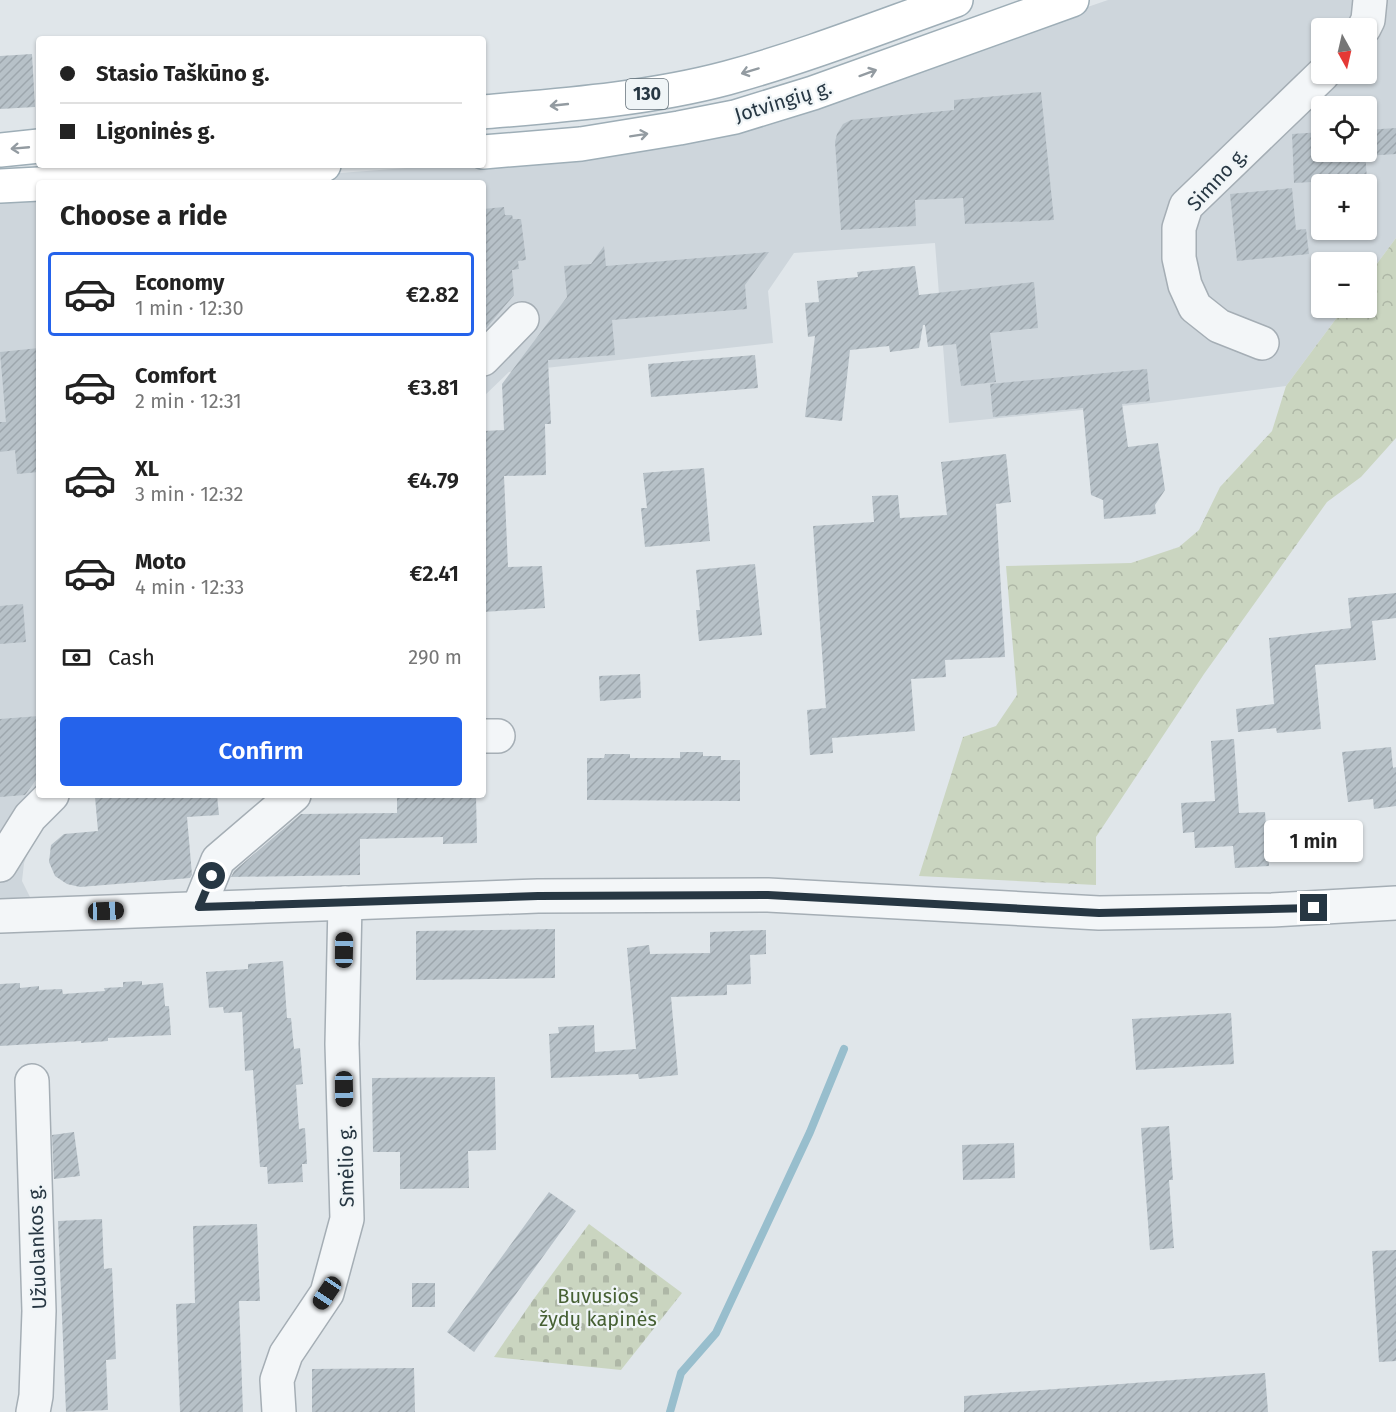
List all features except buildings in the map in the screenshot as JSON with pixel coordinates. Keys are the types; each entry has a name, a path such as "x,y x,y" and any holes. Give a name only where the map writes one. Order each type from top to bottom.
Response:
{"main road":[{"name":"Jotvingių g.","path":"486,112 642,95 725,78 806,53 956,0"},
{"name":"Jotvingių g.","path":"486,152 581,144 735,117 813,93 1072,0"},
{"path":"0,150 36,146"},
{"path":"92,180 266,168"},
{"path":"0,186 36,184"}],"street":[{"path":"1368,18 1370,0"},
{"name":"Simno g.","path":"1262,343 1219,326 1195,307 1185,285 1179,258 1179,228 1186,206 1313,84"},
{"path":"486,356 522,320"},
{"path":"0,865 30,818 49,798"},
{"path":"199,907 218,860 290,798"},
{"path":"0,916 538,896 768,895 1099,913 1272,910 1396,903"},
{"name":"Smėlio g.","path":"279,1412 277,1380 286,1354 327,1293 347,1219 342,1044 345,903"},
{"name":"Užuolankos g.","path":"32,1082 39,1311 33,1412"}],"shaded area":[{"path":"1108,0 1396,0 1396,238 1377,264 1377,252 1311,252 1311,318 1337,318 1286,386 1152,403 949,423 935,243 794,253 768,291 773,343 509,372 486,394 486,180 247,180 406,168 486,168 486,164 768,116"},
{"path":"36,196 36,798 70,798 48,819 31,845 24,863 22,881 31,899 0,898 0,199"}],"green space":[{"path":"1396,238 1396,438 1361,477 1327,502 1204,674 1096,837 1096,885 919,876 963,737 996,726 1017,695 1006,566 1131,563 1179,547 1199,530 1220,487 1272,431 1286,386 1337,318 1377,318 1377,264"},
{"name":"Buvusios žydų kapinės","path":"589,1224 682,1293 621,1370 494,1357 533,1300"}],"waterway":[{"path":"670,1412 681,1373 716,1333 810,1132 844,1049"}],"route":[{"path":"212,876 199,907 538,896 768,895 1099,913 1314,908"}]}
